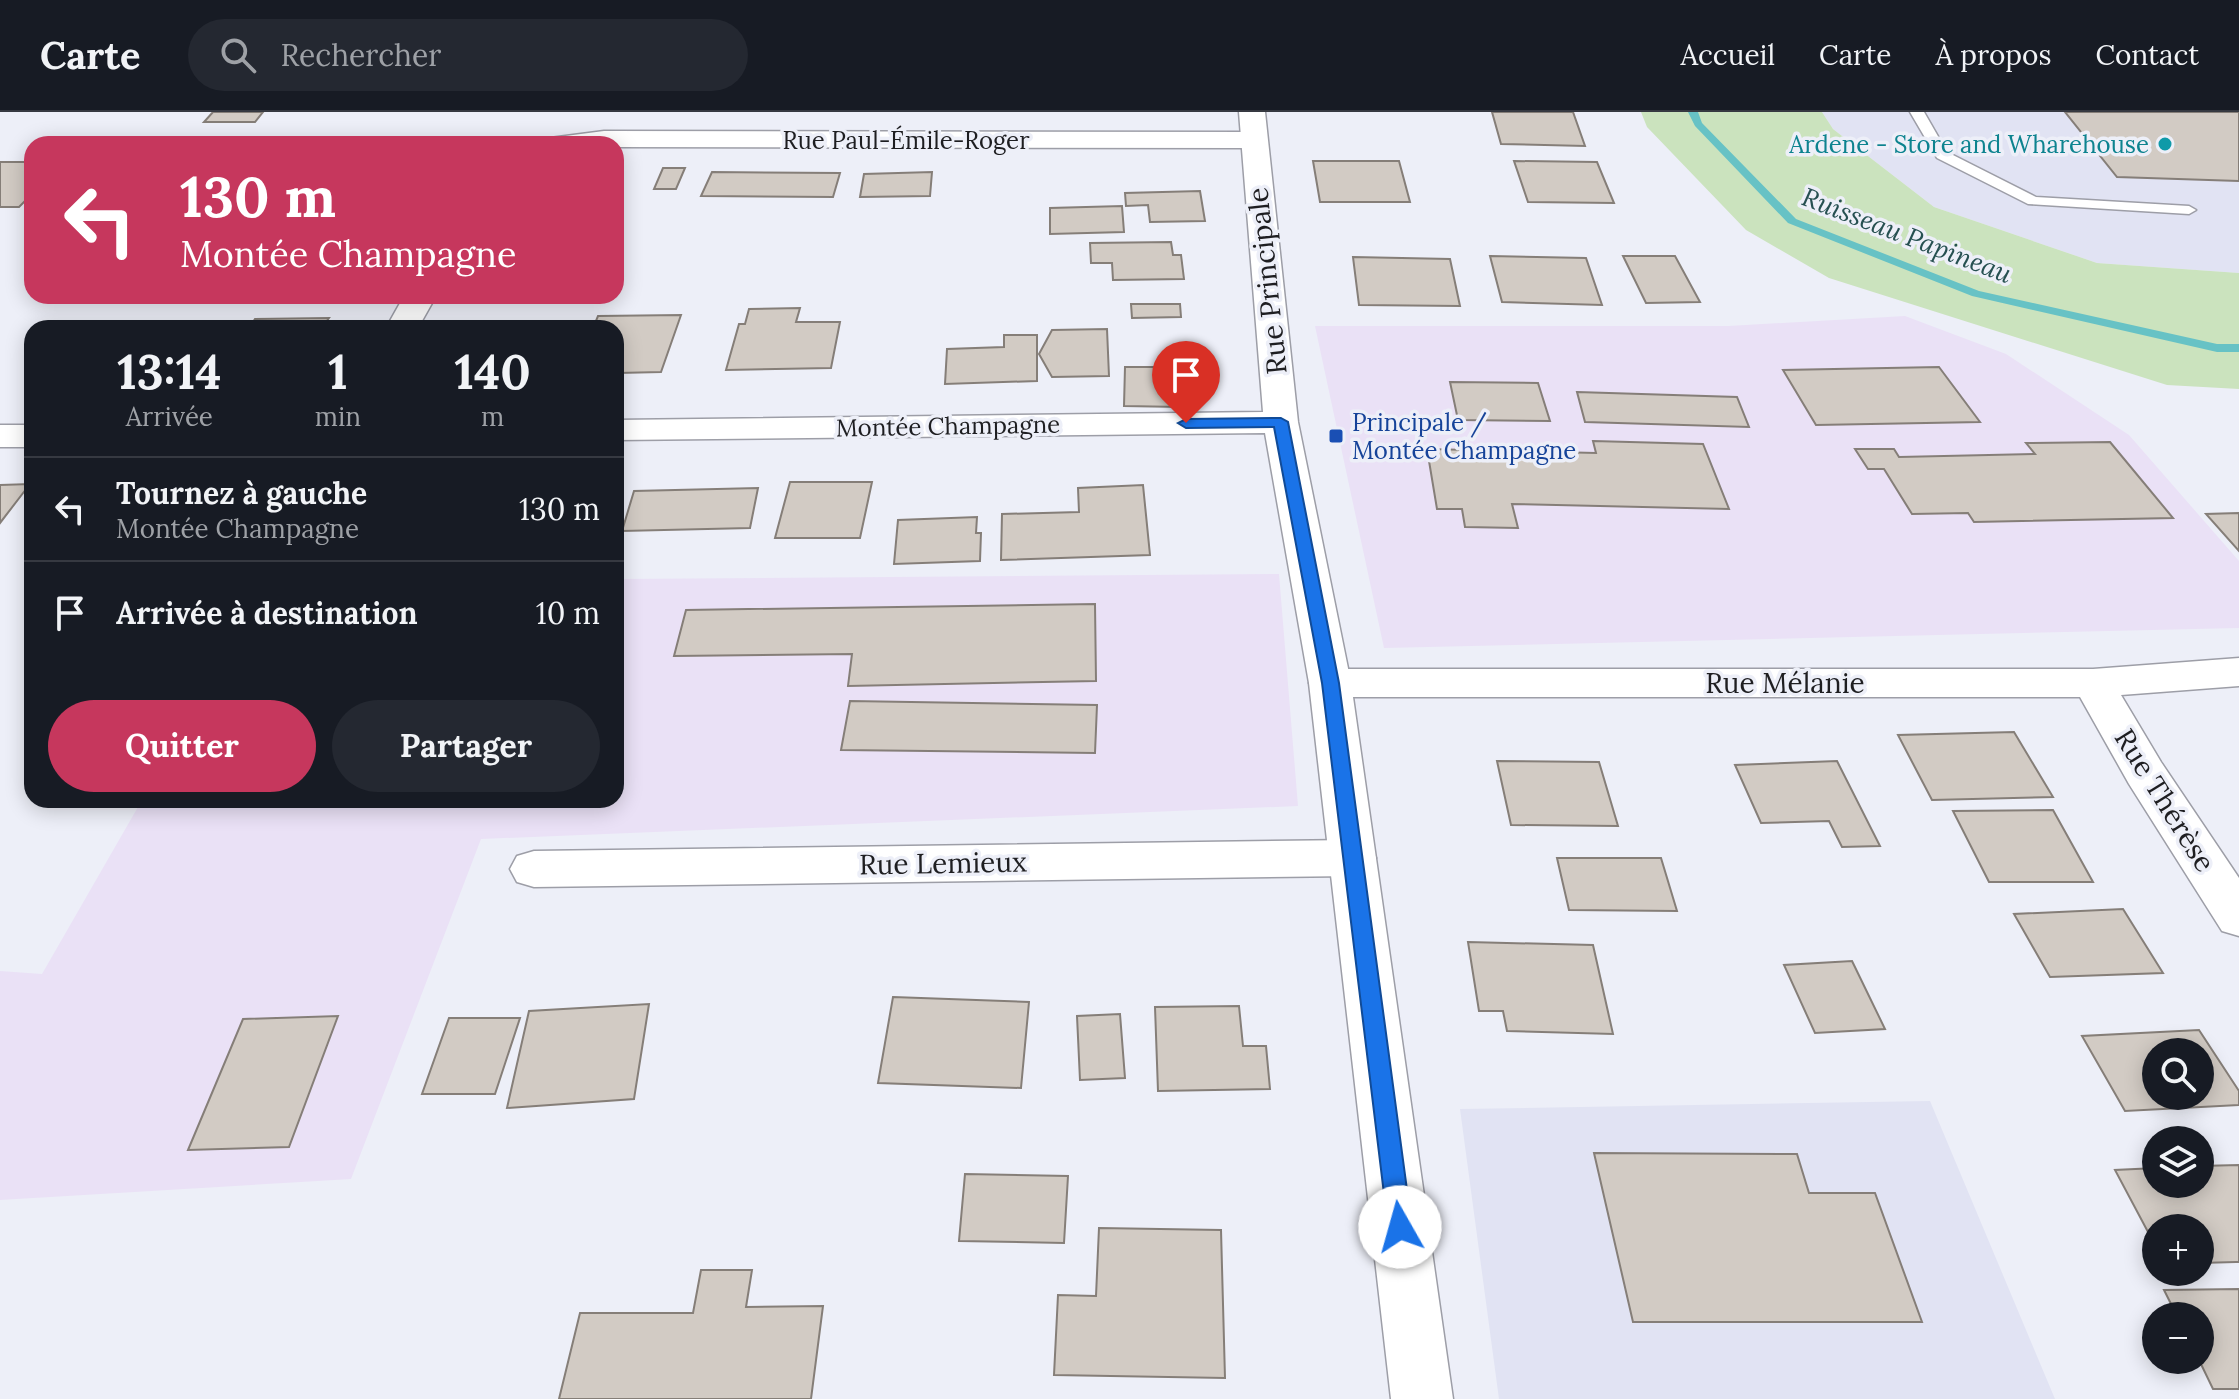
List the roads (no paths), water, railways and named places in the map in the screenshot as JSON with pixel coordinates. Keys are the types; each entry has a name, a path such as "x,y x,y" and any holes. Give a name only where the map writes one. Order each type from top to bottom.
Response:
{"street":[{"name":"Rue Paul-Émile-Roger","path":"624,139 1252,126"},
{"name":"Rue Principale","path":"1252,126 1281,422 1330,683 1422,1399"},
{"name":"Montée Champagne","path":"624,430 1281,422"},
{"path":"0,436 24,436"},
{"name":"Rue Mélanie","path":"1330,683 2093,683 2239,672"},
{"name":"Rue Thérèse","path":"2093,683 2145,773 2239,917"},
{"name":"Rue Lemieux","path":"534,869 1353,858"}],"lane":[{"path":"1917,112 1942,155 2033,201 2189,210"}],"waterway":[{"name":"Ruisseau Papineau","path":"1693,112 1698,124 1792,221 1976,294 2217,348 2239,348"}],"place":[{"name":"Ardene - Store and Wharehouse","path":"2165,144"},
{"name":"Principale / Montée Champagne","path":"1336,436"}]}
